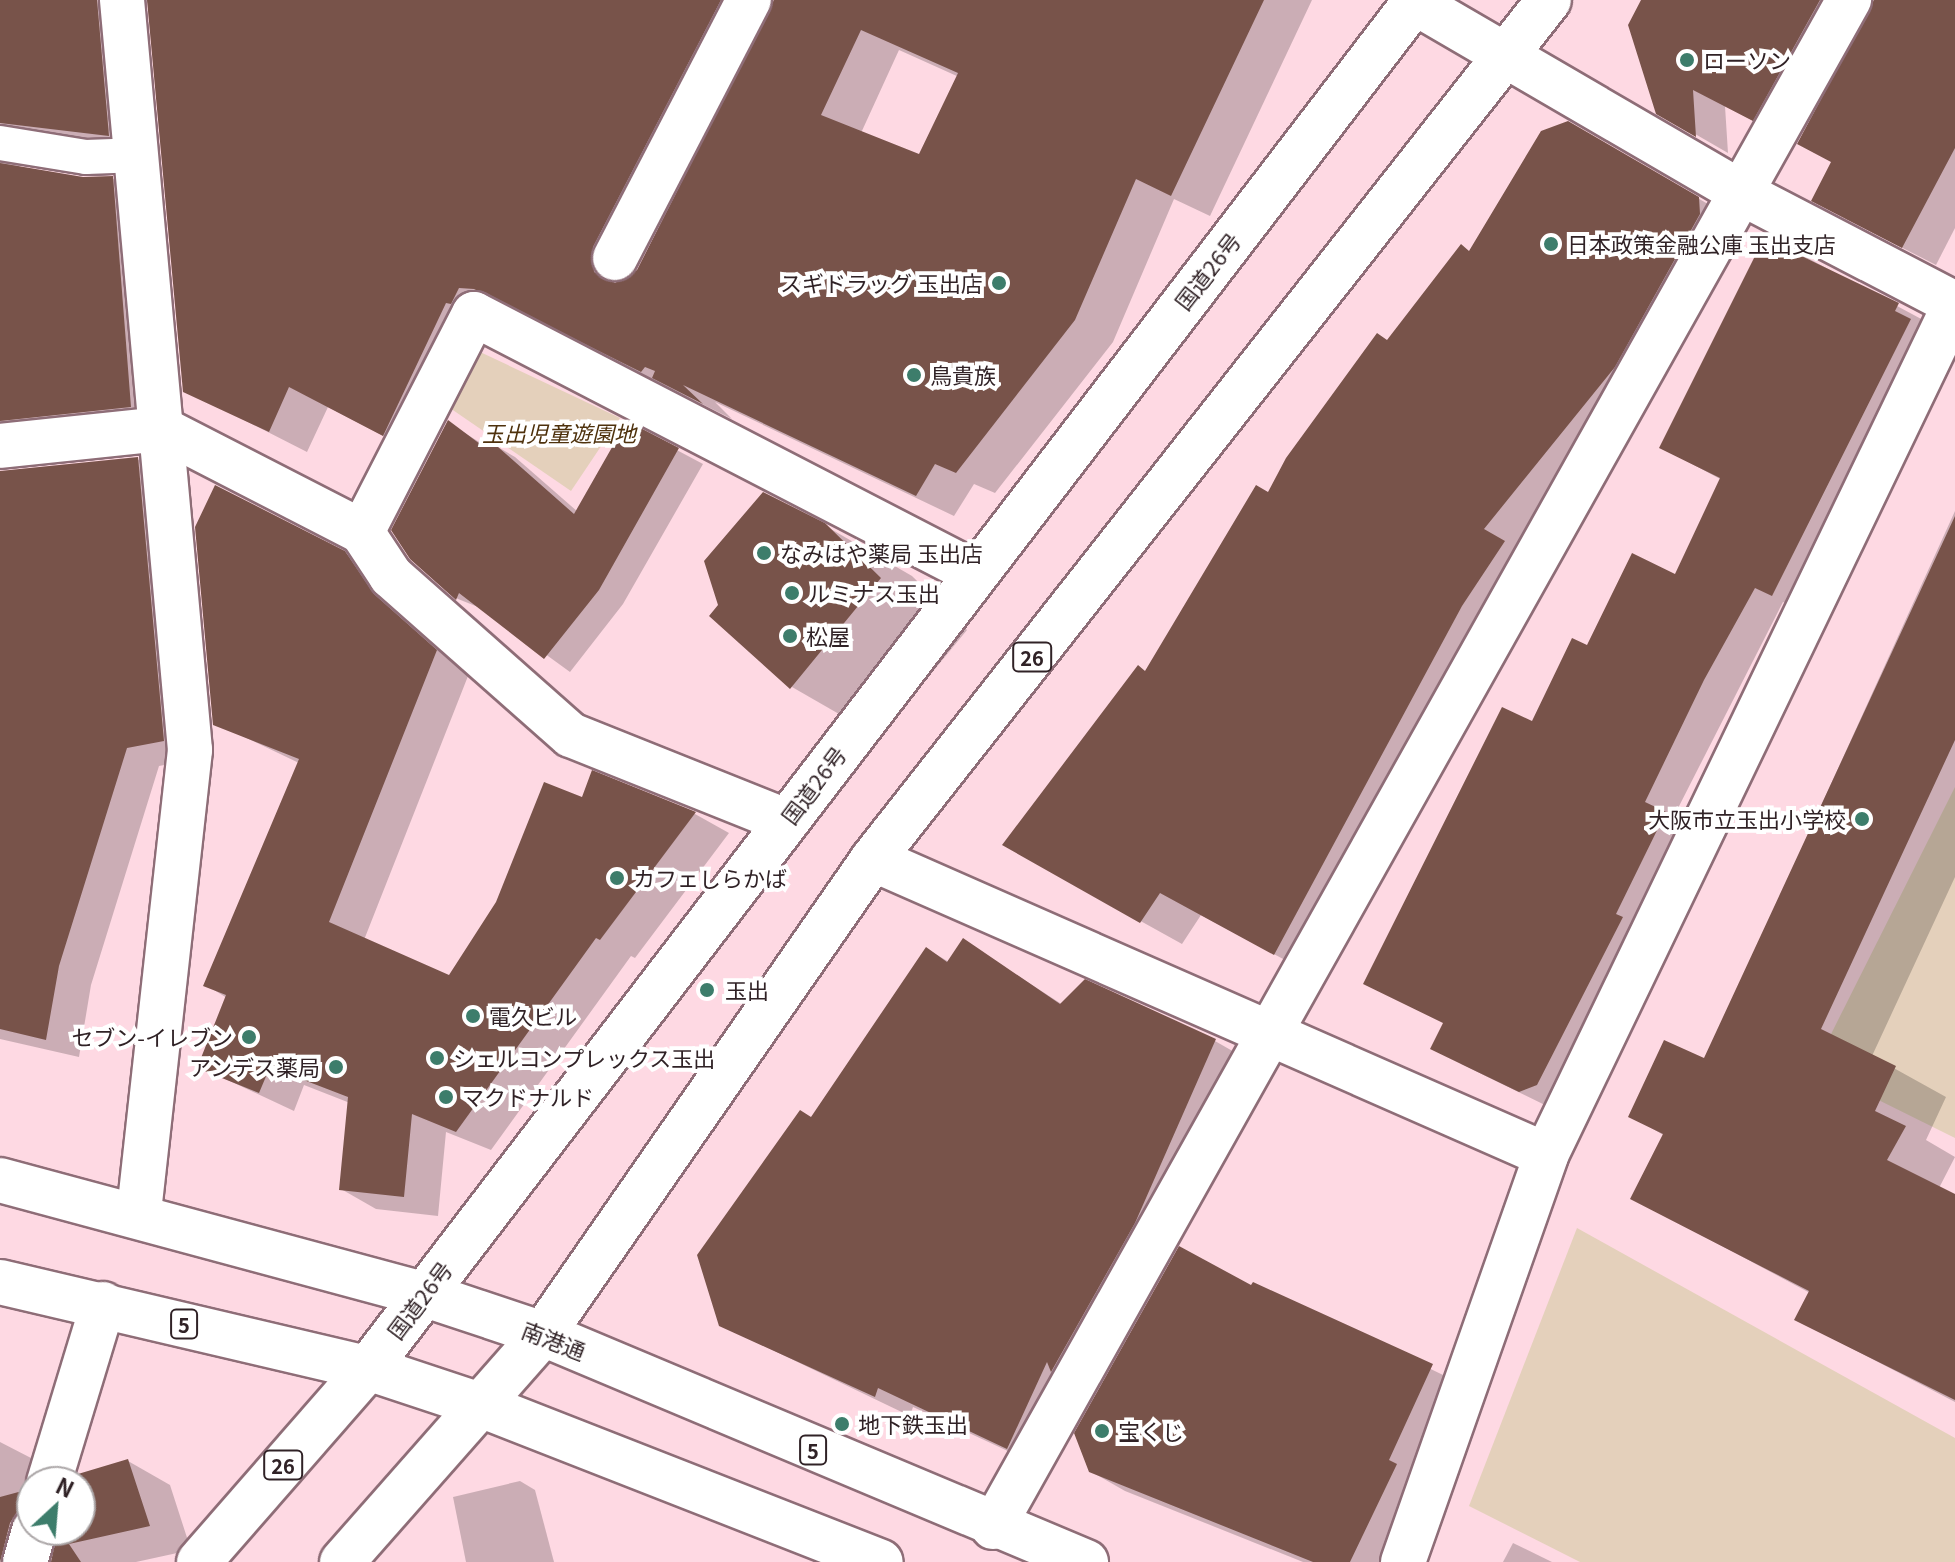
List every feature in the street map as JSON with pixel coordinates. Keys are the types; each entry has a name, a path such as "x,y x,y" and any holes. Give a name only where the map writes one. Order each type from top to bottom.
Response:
{"main road":[{"path":"122,0 140,155 190,750 139,1215"},
{"path":"615,258 749,0"},
{"name":"26","path":"342,1562 483,1406 543,1334 873,859 1549,0"},
{"path":"993,1527 1272,1035 1849,0"},
{"path":"1403,1562 1546,1155 1955,304 1742,193 1414,1"},
{"name":"国道26号","path":"199,1562 368,1368 1414,1"},
{"path":"362,532 474,314 975,573"},
{"path":"0,446 162,429 362,532 391,576 571,735 786,821"},
{"path":"873,859 1546,1155"},
{"name":"南港通","path":"0,1180 423,1294 543,1334 993,1527 1086,1562"},
{"name":"5","path":"0,1282 368,1368 483,1406 881,1562"},
{"path":"54,1466 103,1304"}],"lane":[{"path":"0,143 86,157 140,155"}],"green space":[{"name":"玉出児童遊園地","path":"478,351 620,418 571,491 447,406"},
{"path":"1955,787 1955,1138 1814,1068"},
{"path":"1577,1228 1955,1438 1955,1562 1580,1562 1469,1506"}],"building":[{"path":"0,0 97,0 109,136 0,123"},
{"path":"147,0 721,0 593,247 594,272 615,283 637,270 774,0 1264,0 1171,196 1136,179 1075,320 956,473 935,464 916,496 683,385 703,404 652,378 655,371 645,367 641,372 474,289 459,288 451,304 446,303 383,436 289,387 269,432 183,392","holes":["861,30 958,73 919,154 821,115"]},
{"path":"1641,0 1820,0 1753,121 1693,90 1696,137 1656,114 1628,25"},
{"path":"1874,0 1955,0 1955,148 1902,248 1811,201 1831,162 1797,144"},
{"path":"1568,121 1699,197 1700,214 1615,367 1484,529 1505,541 1462,606 1274,955 1160,893 1140,923 1002,845 1138,665 1145,671 1256,485 1268,492 1286,458 1377,333 1387,340 1461,244 1469,251 1541,131"},
{"path":"0,163 83,177 113,176 131,407 0,421"},
{"path":"1764,238 1899,303 1895,311 1911,319 1772,596 1755,588 1704,680 1645,802 1666,812 1616,914 1623,917 1537,1085 1519,1092 1430,1049 1443,1023 1363,984 1502,707 1532,721 1572,638 1587,645 1632,553 1675,574 1720,478 1659,448"},
{"path":"448,420 484,447 490,440 574,514 627,421 679,448 599,590 544,659 459,593 456,600 410,559 391,530"},
{"path":"138,457 164,741 127,748 59,966 46,1040 0,1029 0,471"},
{"path":"215,485 345,551 374,594 437,650 329,922 449,975 496,902 544,782 582,797 592,770 696,812 600,940 596,938 456,1132 412,1114 404,1197 339,1190 348,1097 270,1067 259,1093 197,1068 226,995 203,986 299,759 213,725 195,527"},
{"name":"ルミナス玉出","path":"763,492 825,523 881,578 790,689 709,616 718,605 704,561"},
{"path":"1955,516 1955,740 1821,1029 1896,1066 1875,1111 1906,1126 1887,1160 1955,1194 1955,1400 1794,1320 1809,1291 1630,1199 1663,1134 1628,1117 1664,1040 1704,1058"},
{"path":"963,938 1060,1004 1085,979 1216,1039 1135,1223 1051,1372 1047,1362 1007,1449 878,1388 875,1397 719,1326 697,1255 800,1110 811,1117 926,947 947,962"},
{"path":"1179,1246 1251,1285 1253,1282 1433,1364 1389,1460 1397,1464 1350,1562 1313,1562 1089,1472 1074,1433"},
{"path":"128,1459 150,1526 96,1538 96,1469"},
{"path":"16,1493 16,1514 10,1523 0,1562 0,1497"},
{"path":"54,1546 70,1546 81,1562 51,1562"}],"place":[{"name":"ローソン","path":"1687,60"},
{"name":"日本政策金融公庫 玉出支店","path":"1551,244"},
{"name":"スギドラッグ 玉出店","path":"999,283"},
{"name":"鳥貴族","path":"914,375"},
{"name":"なみはや薬局 玉出店","path":"764,553"},
{"name":"ルミナス玉出","path":"792,593"},
{"name":"松屋","path":"790,636"},
{"name":"大阪市立玉出小学校","path":"1862,819"},
{"name":"カフェしらかば","path":"617,878"},
{"name":"玉出","path":"707,990"},
{"name":"電久ビル","path":"473,1016"},
{"name":"セブン-イレブン","path":"249,1037"},
{"name":"シェルコンプレックス玉出","path":"437,1058"},
{"name":"アンデス薬局","path":"336,1067"},
{"name":"マクドナルド","path":"446,1097"},
{"name":"地下鉄玉出","path":"842,1424"},
{"name":"宝くじ","path":"1102,1431"}]}
